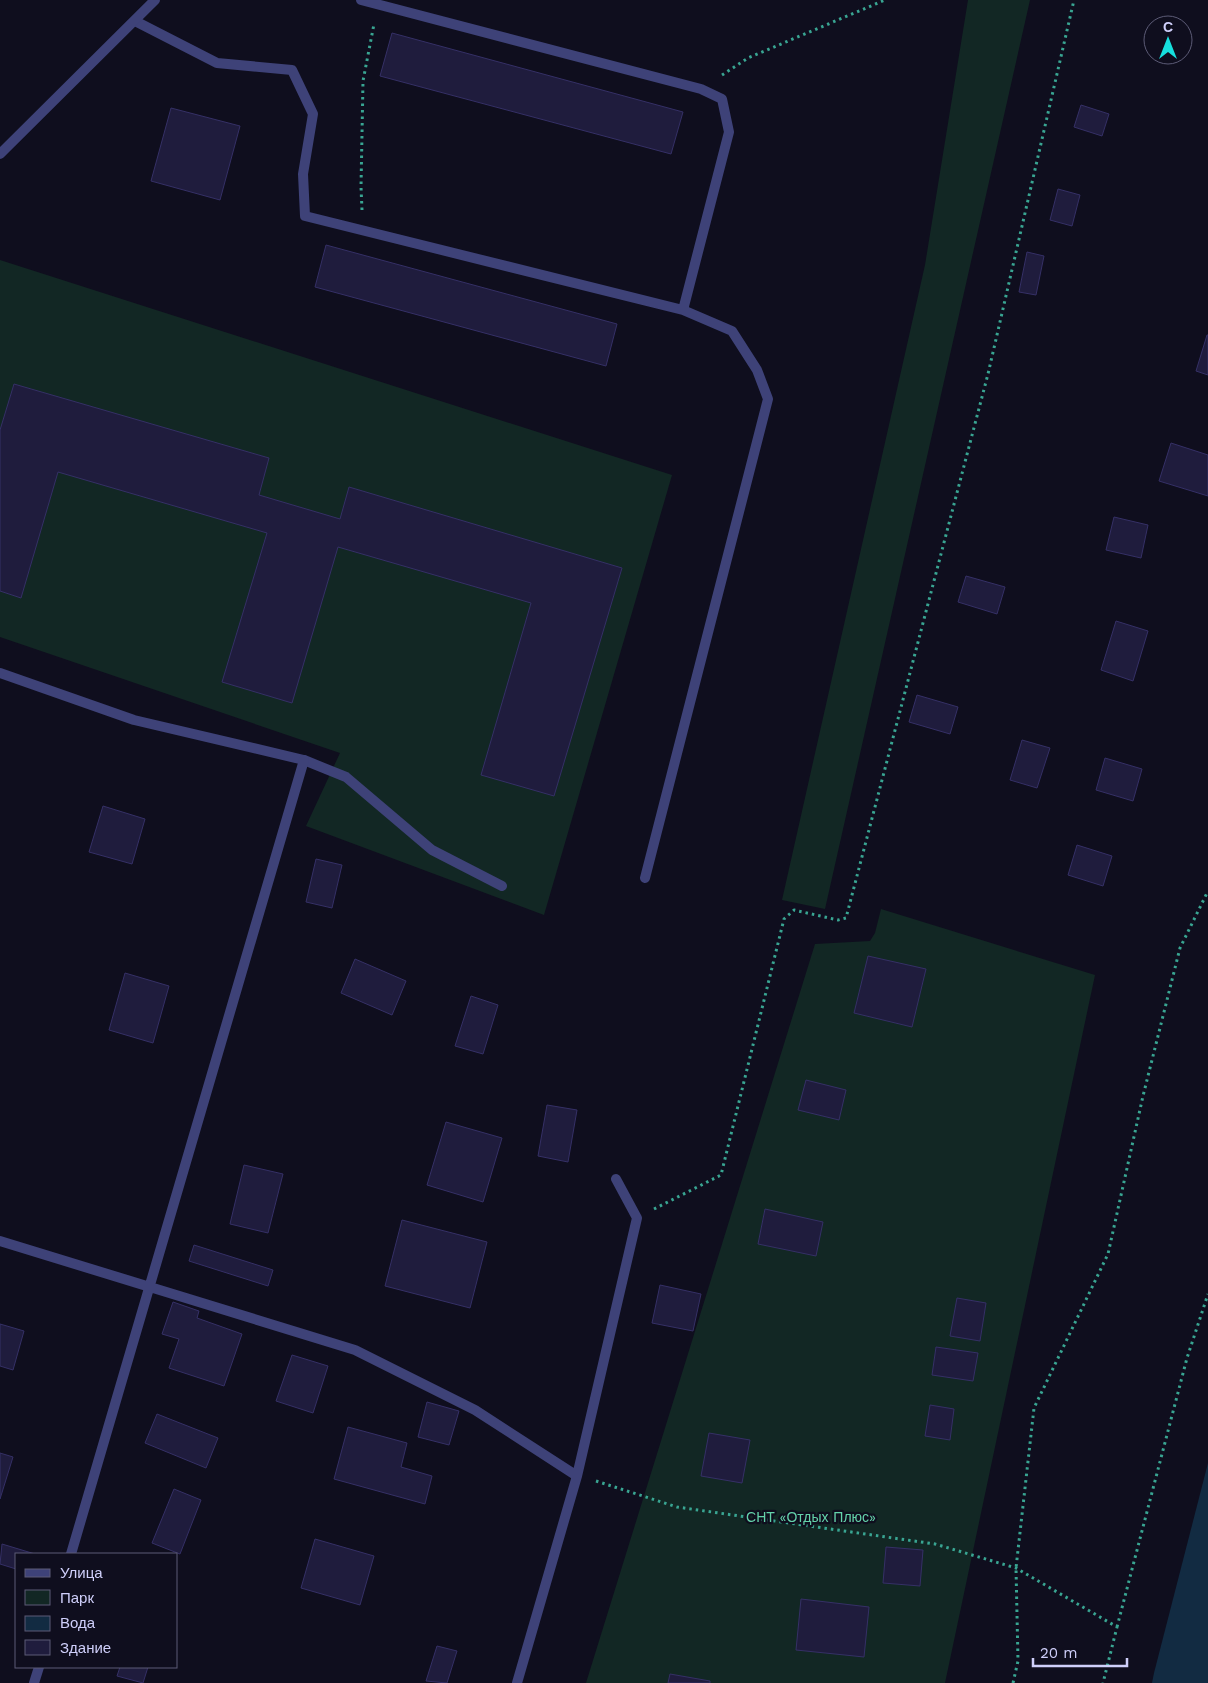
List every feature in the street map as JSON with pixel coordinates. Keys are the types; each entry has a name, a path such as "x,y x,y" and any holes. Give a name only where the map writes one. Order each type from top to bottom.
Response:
{"street":[{"path":"0,154 155,0"},
{"path":"361,0 701,89 722,99 729,132 683,310"},
{"path":"135,21 217,63 292,70 314,114 303,174 305,216 683,310 732,330 757,370 768,399 645,878"},
{"path":"0,673 134,720 304,760 346,777 432,850 502,886"},
{"path":"72,1553 149,1285 304,760"},
{"path":"517,1683 577,1476 637,1218 616,1179"},
{"path":"0,1241 149,1285 355,1350 475,1410 577,1476"},
{"path":"34,1683 39,1668"}],"path":[{"path":"701,89 748,58 884,0"},
{"path":"637,1218 721,1175 784,919 794,910 838,920 846,918 988,374 1074,0"},
{"path":"363,230 361,186 363,81 377,5"},
{"path":"1013,1683 1018,1661 1016,1568 1034,1408 1108,1254 1143,1096 1180,948 1208,891"},
{"path":"1103,1683 1187,1358 1208,1294"},
{"path":"577,1476 677,1507 935,1544 1016,1568 1117,1627"}],"green space":[{"path":"968,0 1030,0 825,909 782,900 925,265"},
{"path":"0,260 672,475 544,915 306,826 340,753 0,637"},
{"name":"СНТ «Отдых Плюс»","path":"881,909 1095,975 945,1683 586,1683 815,944 870,941 875,933"}],"water":[{"path":"1208,1463 1208,1683 1152,1683 1154,1673"}],"building":[{"path":"392,33 683,112 671,154 380,76"},
{"path":"1081,105 1109,114 1102,136 1074,127"},
{"path":"171,108 240,126 220,200 151,181"},
{"path":"1058,189 1080,195 1072,226 1050,220"},
{"path":"326,245 617,324 606,366 315,287"},
{"path":"1027,252 1044,256 1036,295 1019,292"},
{"path":"1208,335 1208,375 1196,371"},
{"path":"14,384 269,458 259,495 340,519 349,487 622,568 554,796 481,775 531,603 338,547 292,703 222,682 267,533 58,472 21,598 0,591 0,430"},
{"path":"1171,443 1208,455 1208,496 1159,481"},
{"path":"1114,517 1148,525 1141,558 1106,550"},
{"path":"966,576 1005,587 997,614 958,602"},
{"path":"1116,621 1148,631 1133,681 1101,670"},
{"path":"917,695 958,707 950,734 909,722"},
{"path":"1022,740 1050,748 1037,788 1010,780"},
{"path":"1105,758 1142,769 1133,801 1096,790"},
{"path":"103,806 145,819 132,864 89,852"},
{"path":"1077,845 1112,856 1103,886 1068,875"},
{"path":"316,859 342,865 332,908 306,902"},
{"path":"868,956 926,969 912,1027 854,1013"},
{"path":"355,959 406,981 392,1015 341,993"},
{"path":"125,973 169,986 153,1043 109,1030"},
{"path":"471,996 498,1005 483,1054 455,1046"},
{"path":"806,1080 846,1090 839,1120 798,1110"},
{"path":"547,1105 577,1110 568,1162 538,1156"},
{"path":"446,1122 502,1138 483,1202 427,1185"},
{"path":"244,1165 283,1174 268,1233 230,1224"},
{"path":"765,1209 823,1222 816,1256 758,1244"},
{"path":"402,1220 487,1242 470,1308 385,1286"},
{"path":"194,1245 273,1270 268,1286 189,1261"},
{"path":"660,1285 701,1294 693,1331 652,1323"},
{"path":"957,1298 986,1303 980,1341 950,1336"},
{"path":"173,1302 199,1311 197,1318 242,1334 224,1386 169,1368 179,1339 162,1334"},
{"path":"0,1324 24,1331 13,1370 0,1366"},
{"path":"936,1347 978,1353 973,1381 932,1375"},
{"path":"292,1355 328,1366 313,1413 276,1401"},
{"path":"427,1402 459,1411 449,1445 418,1437"},
{"path":"930,1405 954,1409 950,1440 925,1436"},
{"path":"157,1414 218,1438 206,1468 145,1443"},
{"path":"348,1427 407,1443 401,1467 432,1476 425,1504 334,1479"},
{"path":"709,1433 750,1440 742,1483 701,1476"},
{"path":"0,1453 13,1457 0,1499"},
{"path":"174,1489 201,1500 180,1554 152,1543"},
{"path":"315,1539 374,1556 360,1605 301,1588"},
{"path":"2,1544 32,1553 15,1553 15,1569 0,1564"},
{"path":"886,1547 923,1550 920,1586 883,1583"},
{"path":"801,1599 869,1607 864,1657 796,1650"},
{"path":"437,1646 457,1651 447,1683 426,1681"},
{"path":"120,1668 148,1668 143,1683 117,1676"},
{"path":"670,1674 710,1681 710,1683 668,1683"}]}
